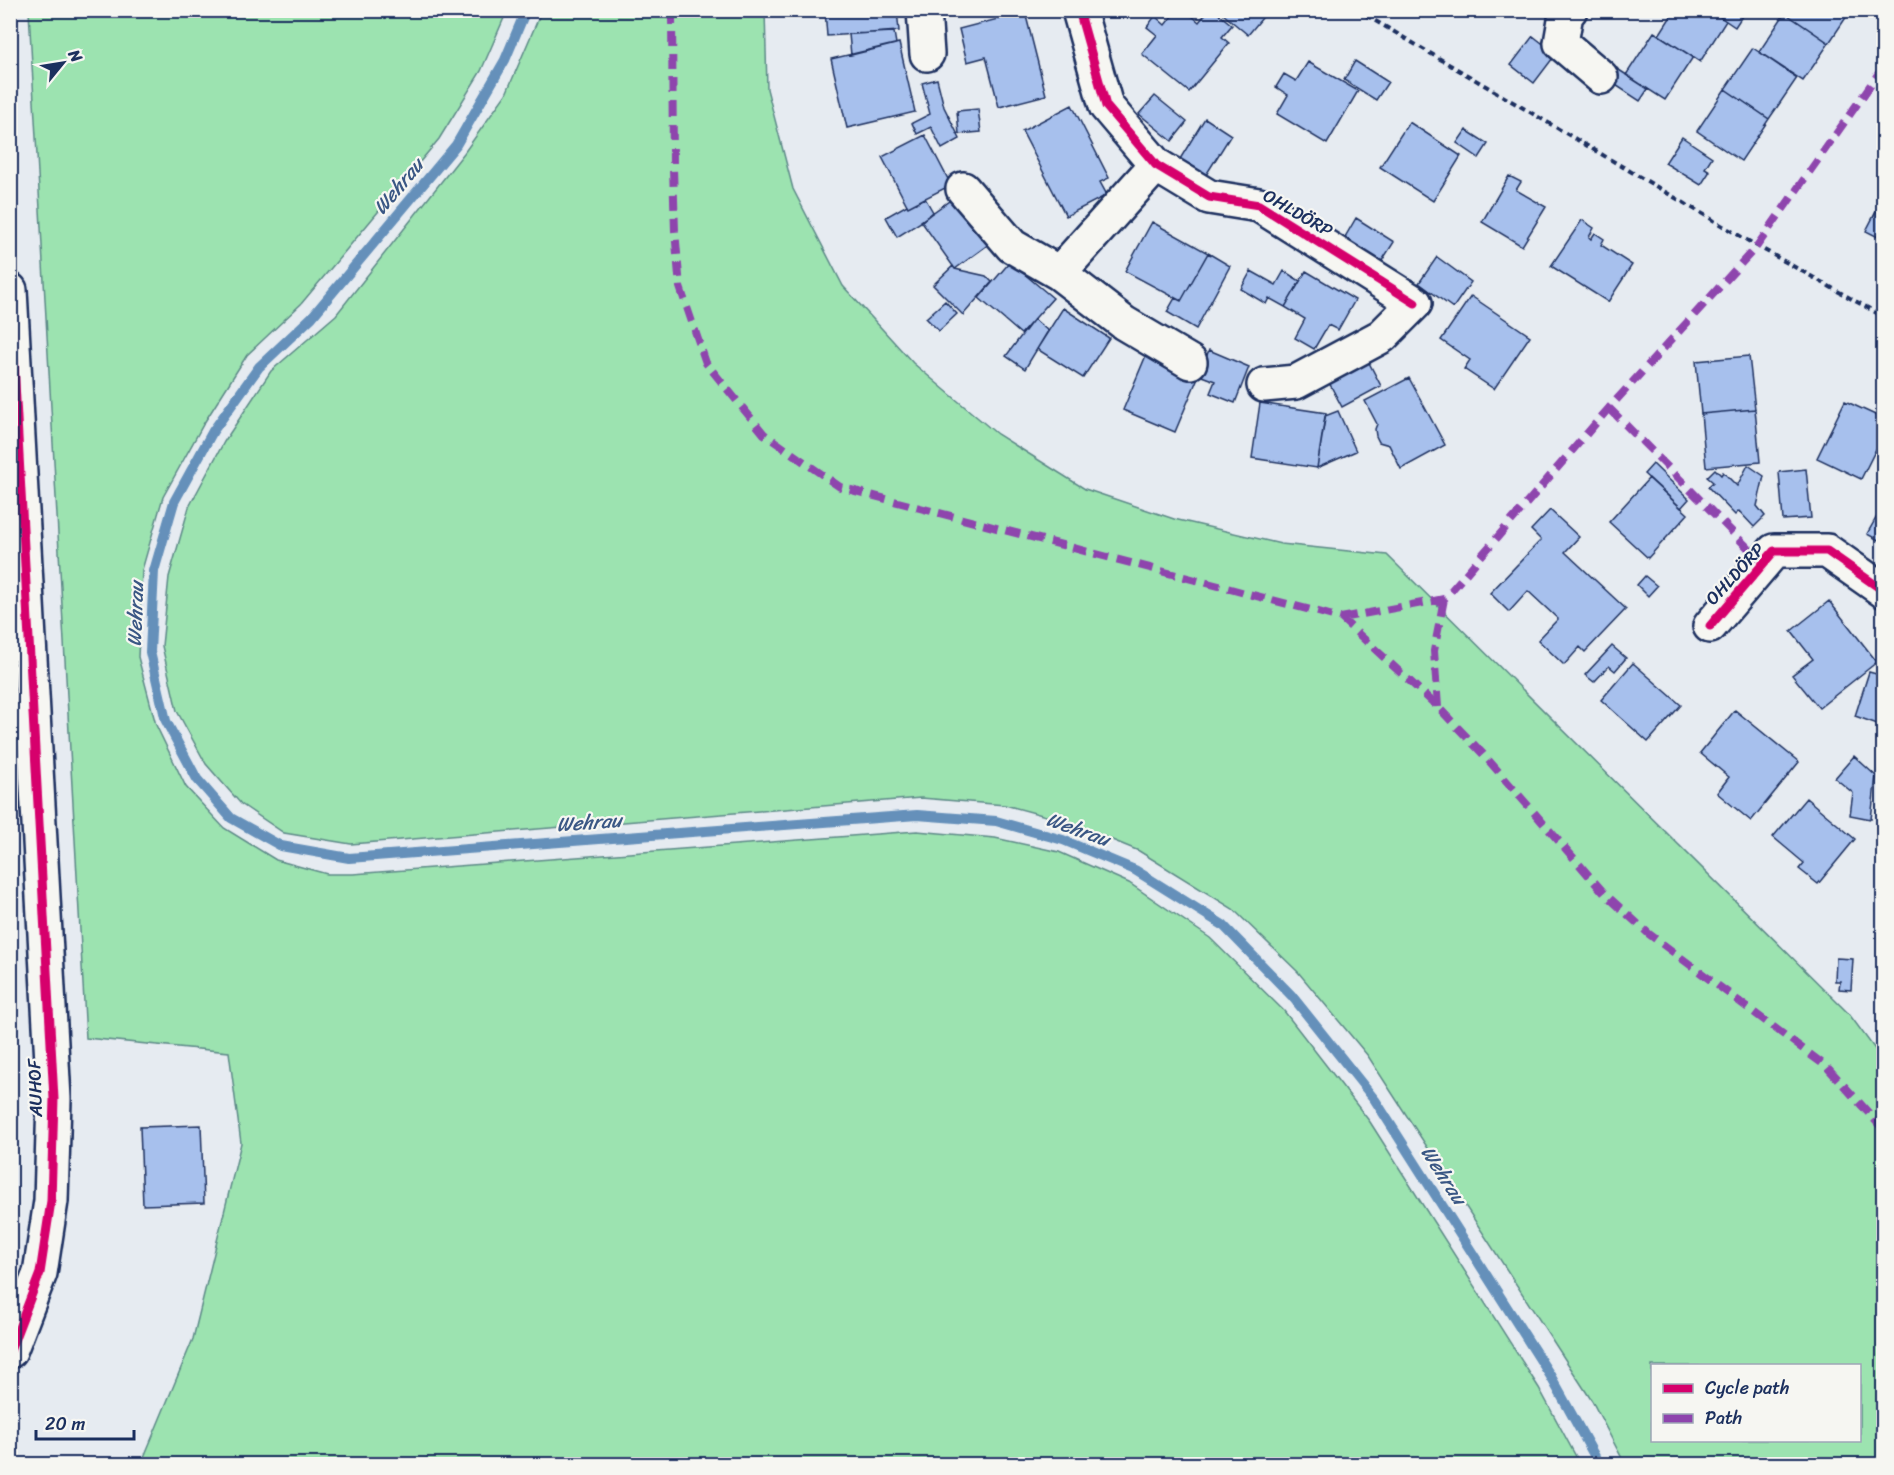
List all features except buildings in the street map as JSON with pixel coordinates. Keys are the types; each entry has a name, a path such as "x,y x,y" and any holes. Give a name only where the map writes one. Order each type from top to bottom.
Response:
{"street":[{"path":"924,10 927,54"},
{"name":"OHLDÖRP","path":"1079,10 1106,106 1156,165 1209,197 1259,206 1415,303 1382,336 1296,382 1264,385"},
{"path":"1570,10 1566,14 1561,43 1601,77"},
{"path":"1059,273 1156,165"},
{"path":"963,189 1012,246 1059,273 1124,323 1190,362"},
{"name":"AUHOF","path":"10,290 54,1099 51,1201 40,1273 10,1352"},
{"name":"OHLDÖRP","path":"1710,626 1774,551 1827,551 1884,591"}],"path":[{"path":"1357,10 1757,246 1884,317"}],"green space":[{"path":"542,10 765,11 767,89 793,189 843,286 913,363 997,434 1085,489 1174,519 1281,544 1387,555 1849,1014 1883,1060 1883,1464 1625,1464 1592,1401 1368,1056 1298,972 1233,909 1139,851 1068,822 1005,805 921,798 351,844 284,833 241,804 206,764 177,711 162,646 169,577 189,507 224,442 271,371 336,315 464,153 506,94"},
{"path":"29,11 507,11 481,71 439,139 301,304 247,355 204,423 163,497 142,570 138,657 156,725 186,787 224,828 276,860 327,874 353,874 917,831 995,838 1059,852 1129,883 1210,938 1284,1011 1370,1122 1539,1388 1580,1464 159,1464 144,1457 193,1339 241,1143 229,1052 86,1038"}],"waterway":[{"name":"Wehrau","path":"526,10 505,60 456,145 312,317 259,367 213,431 174,502 154,571 150,652 166,721 197,779 231,818 281,846 349,858 917,815 996,821 1063,840 1135,870 1223,925 1292,996 1375,1100 1550,1375 1599,1464"}],"marked path":[{"path":"672,10 673,168 680,287 706,363 764,434 840,487 1341,618 1438,707 1483,754 1605,894 1649,934 1827,1067 1884,1130"},
{"path":"1341,618 1444,599 1609,408 1757,246 1884,66"},
{"path":"1609,408 1763,563"},
{"path":"1438,707 1434,651 1444,599"}],"cycle path":[{"path":"1079,10 1106,106 1156,165 1209,197 1259,205 1415,303"},
{"path":"10,290 54,1099 51,1201 40,1273 10,1351"},
{"path":"1710,626 1774,551 1827,551 1884,591"}]}
